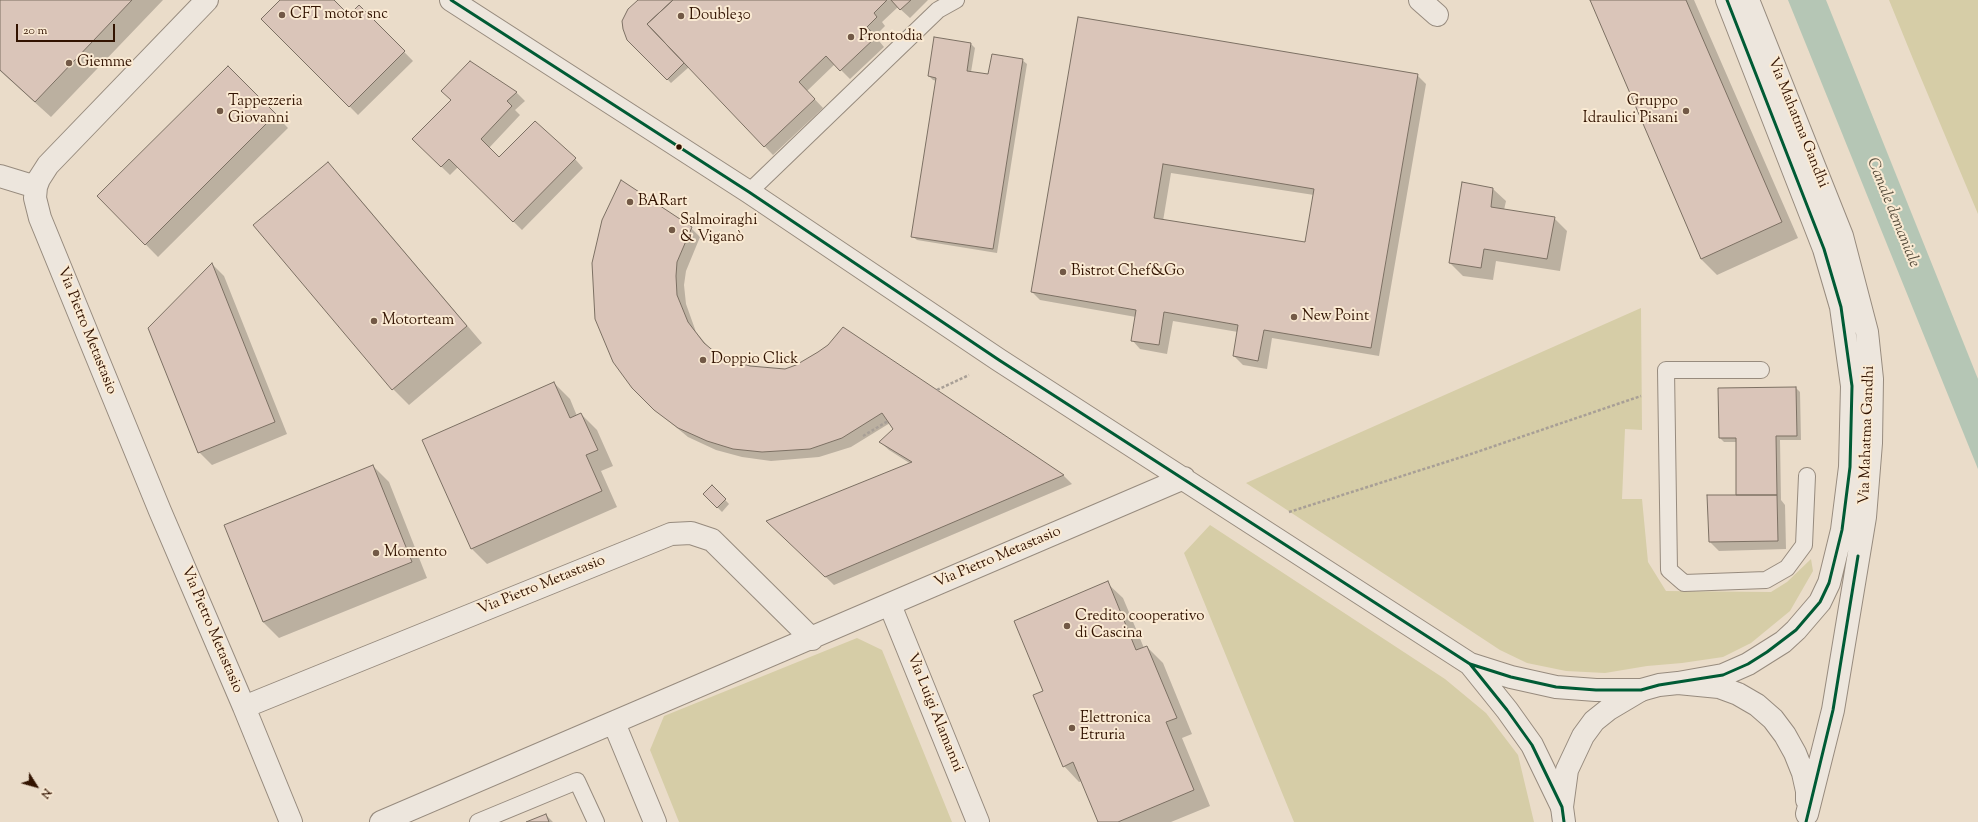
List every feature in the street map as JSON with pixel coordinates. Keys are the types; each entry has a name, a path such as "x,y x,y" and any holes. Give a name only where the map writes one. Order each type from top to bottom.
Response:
{"street":[{"path":"0,176 36,187 42,173 53,160 207,0"},
{"path":"1420,0 1437,15"},
{"name":"Via Mahatma Gandhi","path":"1678,683 1724,675 1748,664 1783,642 1796,630 1820,602 1829,583 1842,530 1850,467 1852,386 1841,307 1824,249 1727,0"},
{"name":"Via Mahatma Gandhi","path":"1748,0 1842,236 1853,273 1867,332 1872,379 1871,443 1865,516 1833,710 1806,818"},
{"path":"459,2 749,192 999,360 1470,664 1511,677 1556,686 1596,690 1641,690"},
{"name":"Via Pietro Metastasio","path":"36,187 35,198 40,218 160,510 292,822"},
{"name":"Via Pietro Metastasio","path":"381,822 812,639 1184,478"},
{"name":"Via Pietro Metastasio","path":"244,707 671,534 691,533 712,540 812,639"},
{"name":"Via Luigi Alamanni","path":"890,605 978,822"},
{"path":"1470,664 1507,710 1532,745 1563,814"},
{"path":"1563,814 1567,770 1583,736 1594,721 1609,709 1641,690 1659,685 1678,683 1719,687 1738,694 1756,705 1773,719 1785,735 1803,773 1807,791 1806,818"},
{"path":"614,723 655,822"}],"lane":[{"path":"749,192 938,10 956,0"},
{"path":"1761,370 1666,370 1669,570 1684,583 1766,580 1787,568 1804,545 1807,476"},
{"path":"478,822 577,781 596,822"}],"path":[{"path":"1282,514 1468,456 1642,396 1666,370"},
{"path":"863,436 888,421"}],"shaded area":[{"path":"1889,0 1978,0 1978,214 1913,59"},
{"path":"1641,308 1642,430 1625,429 1622,499 1642,499 1648,562 1666,591 1771,592 1787,582 1811,559 1813,571 1790,611 1751,643 1723,657 1647,666 1605,673 1566,671 1527,663 1500,650 1246,483"},
{"path":"1210,525 1445,679 1486,713 1518,755 1534,822 1294,822 1184,553"},
{"path":"857,638 882,650 952,822 679,822 650,750 664,716"}],"water":[{"name":"Canale demaniale","path":"1788,0 1826,0 1978,379 1978,469"}],"building":[{"path":"0,0 132,0 35,102 0,70"},
{"path":"280,0 334,0 349,15 359,5 405,51 349,107 261,19"},
{"path":"638,0 673,0 647,24 684,63 667,80 627,40 623,29 622,21 628,9"},
{"path":"673,0 887,0 874,13 877,17 867,27 876,37 840,71 826,56 799,82 815,99 764,147 647,24"},
{"path":"891,0 911,0 900,10"},
{"name":"Gruppo Idraulici Pisani","path":"1590,0 1686,0 1782,222 1701,259"},
{"path":"1078,17 1418,74 1371,348 1264,330 1258,361 1233,356 1238,325 1164,312 1159,345 1131,341 1136,310 1031,292","holes":["1163,164 1314,189 1305,242 1154,218"]},
{"path":"934,37 971,43 967,71 988,74 992,54 1023,59 993,249 911,237 936,78 928,76"},
{"path":"470,61 517,92 507,101 512,106 481,139 499,157 535,121 576,158 513,222 449,159 441,167 412,139 451,100 441,91"},
{"path":"228,66 276,114 145,245 97,196"},
{"path":"328,162 467,326 392,390 253,225"},
{"path":"621,180 692,227 677,262 677,295 688,322 704,343 716,353 728,360 750,366 785,369 796,365 828,345 843,327 1064,475 825,577 766,521 912,462 879,442 893,429 882,413 842,438 810,449 762,452 733,449 707,441 678,428 654,410 632,388 613,362 595,319 592,263 602,220"},
{"path":"1462,182 1493,188 1491,207 1555,217 1547,259 1484,249 1481,268 1449,263"},
{"path":"212,263 275,422 198,453 148,328"},
{"path":"554,382 570,418 581,413 598,450 586,455 602,491 471,549 422,440"},
{"path":"1796,387 1797,436 1776,436 1777,495 1736,495 1736,438 1719,438 1718,388"},
{"path":"373,465 412,562 263,622 224,525"},
{"path":"712,485 726,499 717,508 703,494"},
{"path":"1707,495 1777,495 1778,541 1709,542"},
{"path":"1108,581 1136,650 1147,646 1177,718 1166,722 1194,790 1118,822 1098,822 1073,762 1063,767 1033,695 1043,691 1014,621"},
{"path":"546,814 549,822 526,822"}],"transit line":[{"path":"451,0 749,192 999,360 1470,664 1511,677 1556,687 1596,690 1641,690 1659,685 1723,675 1748,664 1767,652 1796,630 1820,602 1829,583 1842,530 1850,467 1852,386 1841,307 1824,249 1727,0"},
{"path":"1806,822 1833,710 1858,556"},
{"path":"1470,664 1507,710 1532,745 1562,807 1564,822"}],"place":[{"name":"CFT motor snc","path":"282,15"},
{"name":"Double30","path":"681,16"},
{"name":"Prontodia","path":"851,37"},
{"name":"Giemme","path":"69,63"},
{"name":"Tappezzeria Giovanni","path":"220,111"},
{"name":"Gruppo Idraulici Pisani","path":"1686,111"},
{"name":"BARart","path":"630,202"},
{"name":"Salmoiraghi & Viganò","path":"672,230"},
{"name":"Bistrot Chef&Go","path":"1063,272"},
{"name":"New Point","path":"1294,317"},
{"name":"Motorteam","path":"374,321"},
{"name":"Doppio Click","path":"703,360"},
{"name":"Momento","path":"376,553"},
{"name":"Credito cooperativo di Cascina","path":"1067,626"},
{"name":"Elettronica Etruria","path":"1072,728"}]}
